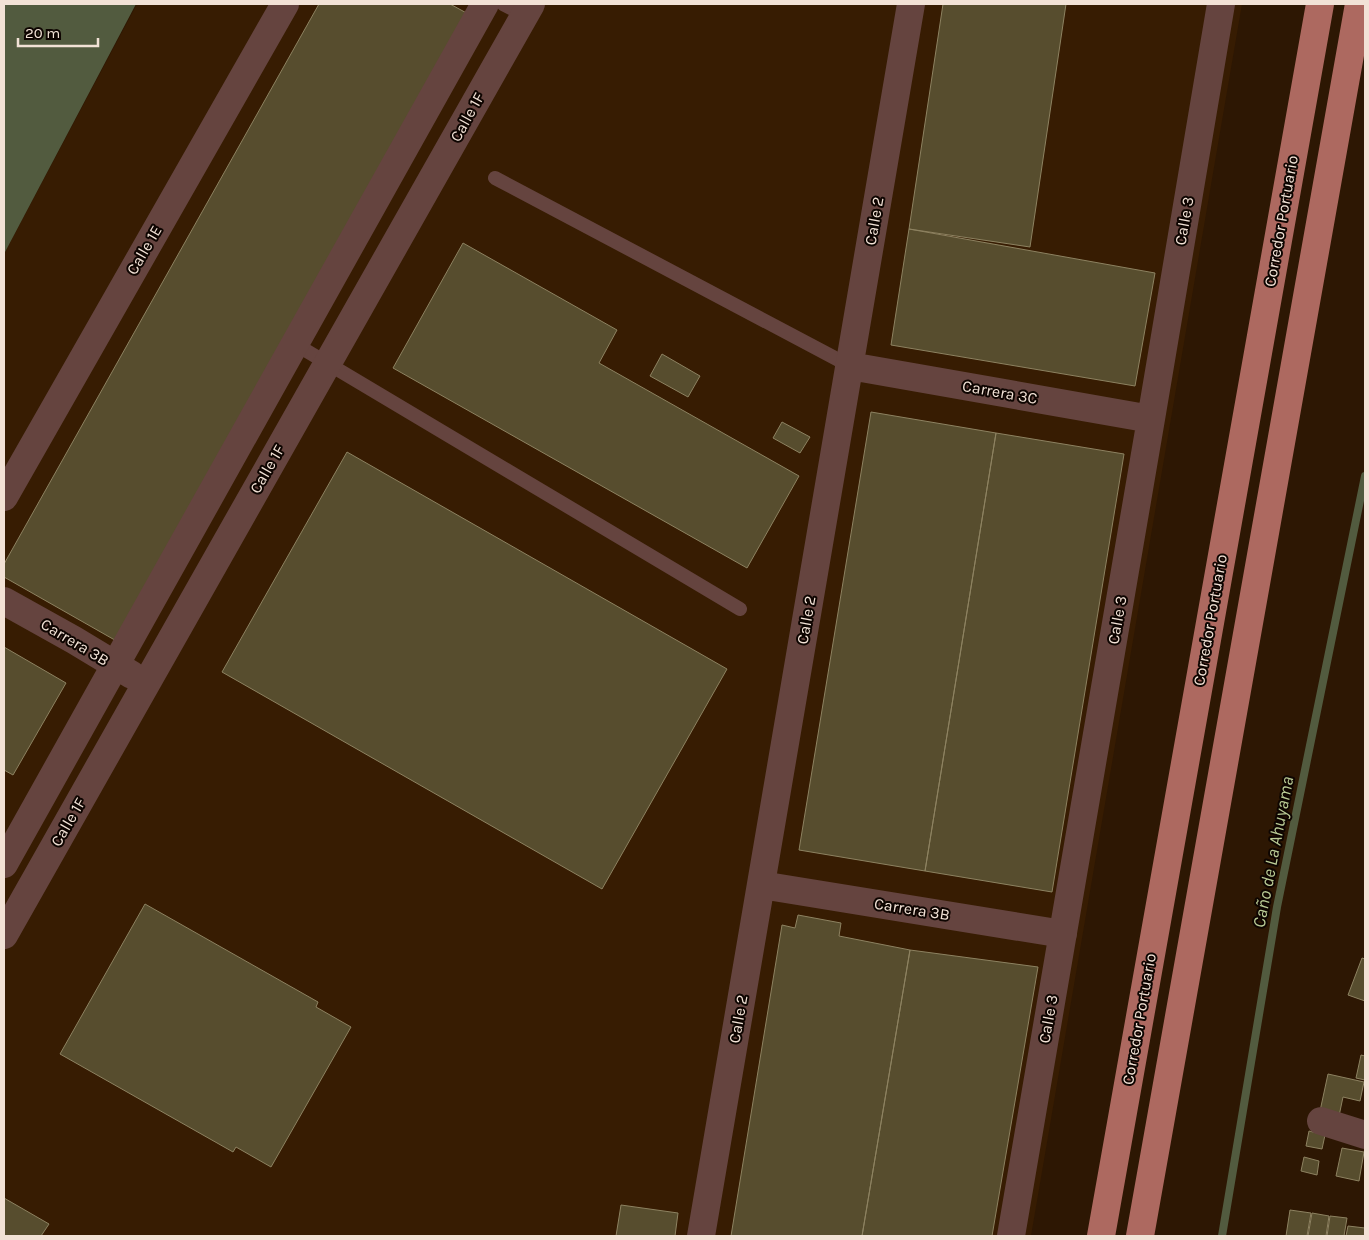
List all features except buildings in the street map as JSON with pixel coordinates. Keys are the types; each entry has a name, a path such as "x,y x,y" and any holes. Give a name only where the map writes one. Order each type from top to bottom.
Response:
{"main road":[{"name":"Corredor Portuario","path":"1101,1236 1320,4"},
{"path":"1140,1236 1359,4"}],"street":[{"name":"Calle 1E","path":"4,497 285,4"},
{"path":"4,864 485,4"},
{"name":"Calle 2","path":"701,1236 911,4"},
{"name":"Calle 3","path":"1011,1236 1221,4"},
{"name":"Calle 1F","path":"4,935 12,900 146,683 328,362 520,8"},
{"name":"Carrera 3C","path":"850,366 1151,419"},
{"name":"Carrera 3B","path":"4,601 146,683"},
{"name":"Carrera 3B","path":"761,885 1063,934"},
{"path":"1321,1121 1365,1134"}],"lane":[{"path":"495,178 850,366"},
{"path":"294,344 328,362 740,609"}],"shaded area":[{"path":"4,4 136,4 4,254"},
{"path":"137,4 1242,4 1031,1236 4,1236 4,254"}],"waterway":[{"name":"Caño de La Ahuyama","path":"1222,1236 1277,907 1365,476"}]}
